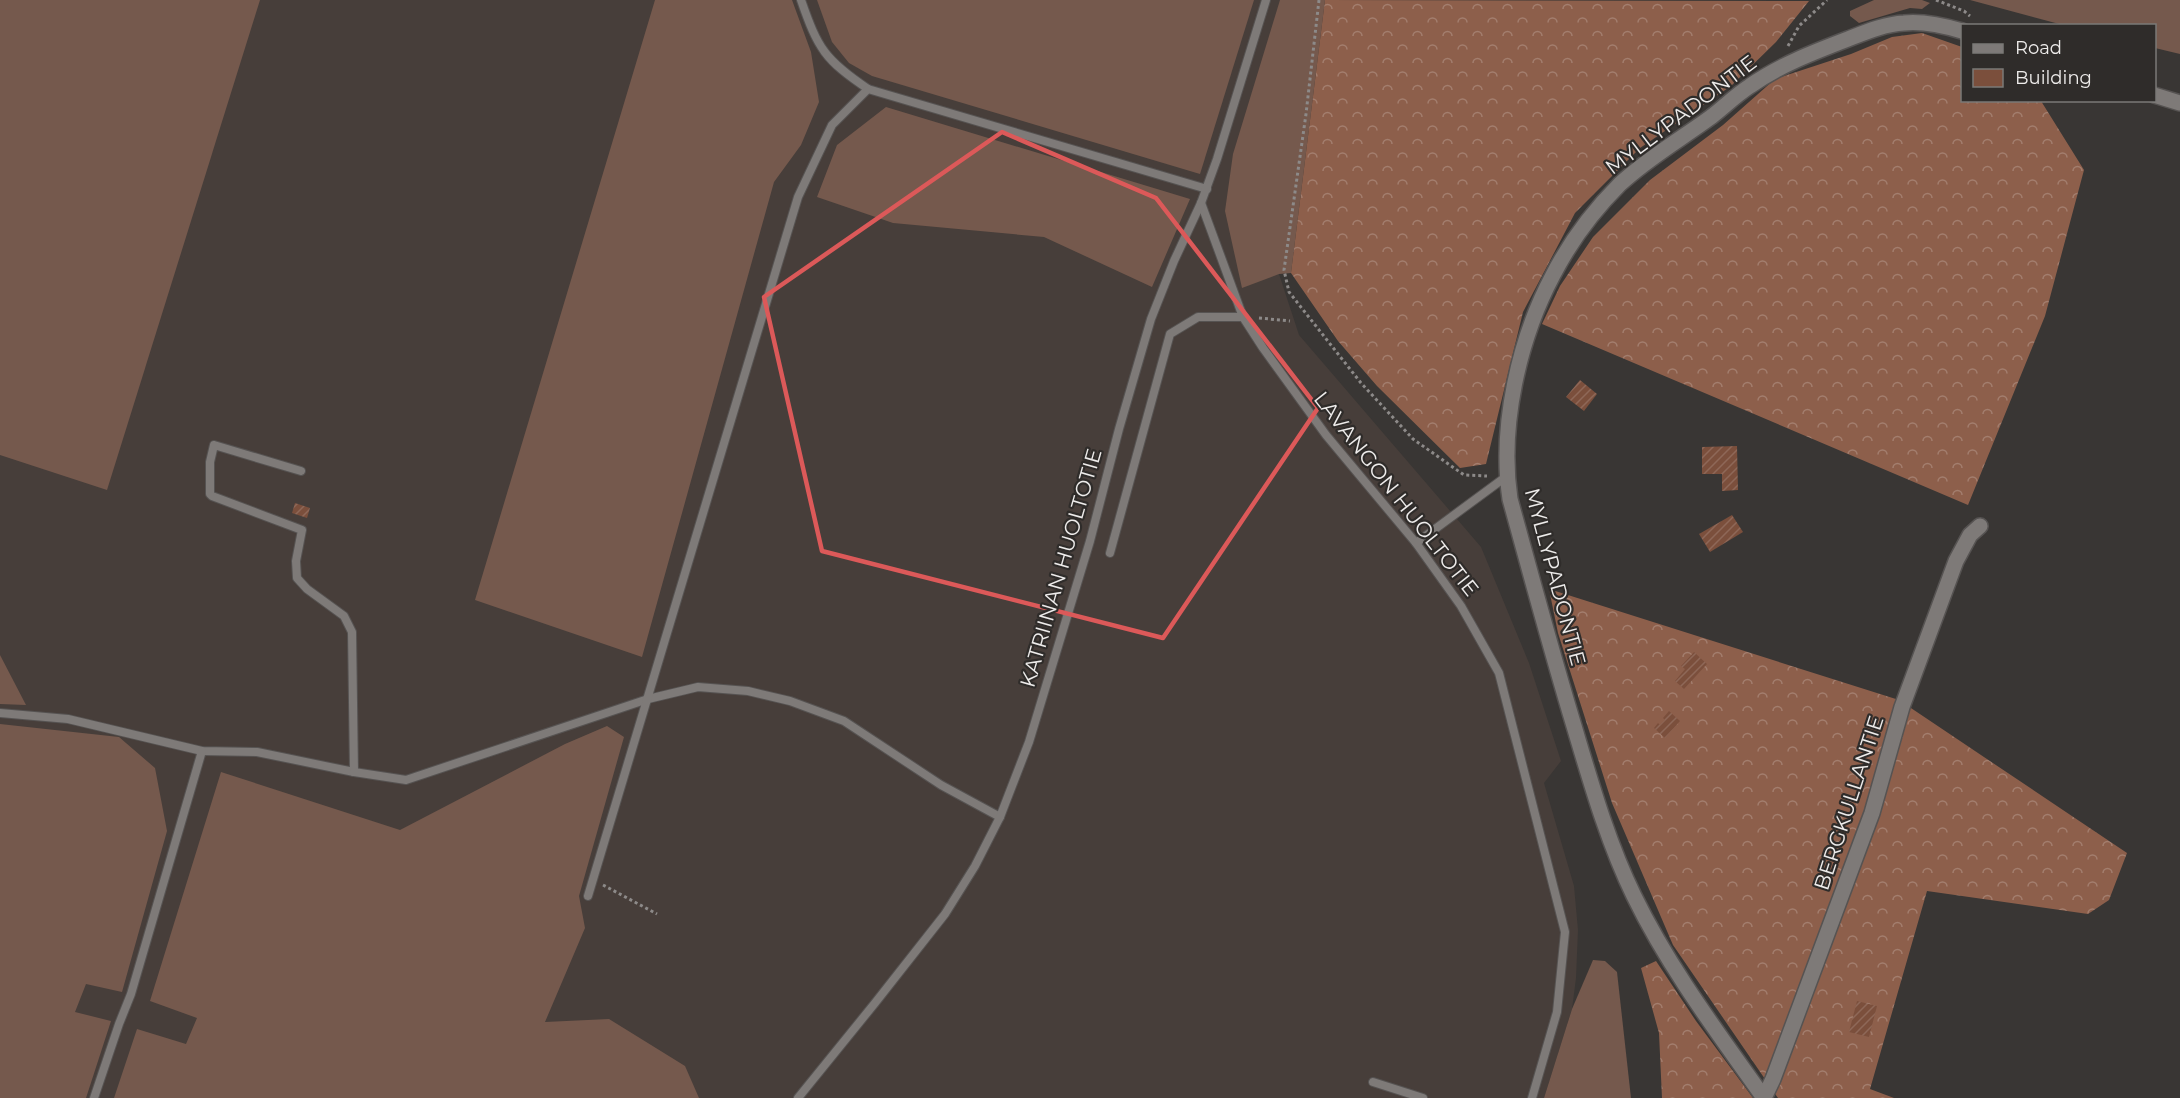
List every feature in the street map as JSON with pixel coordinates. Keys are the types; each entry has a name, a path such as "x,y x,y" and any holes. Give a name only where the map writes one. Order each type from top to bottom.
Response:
{"street":[{"name":"MYLLYPADONTIE","path":"1764,1098 1711,1024 1634,896 1587,774 1510,499 1507,476 1514,388 1540,300 1569,247 1596,211 1621,184 1750,86 1780,67 1809,54 1890,25 1906,22 1961,31"},
{"path":"2156,96 2180,103"},
{"name":"BERGKULLANTIE","path":"1764,1098 1872,813 1902,707 1956,561 1970,535 1980,526"}],"lane":[{"path":"801,0 811,29 823,52 838,69 868,88 1207,189"},
{"name":"KATRIINAN HUOLTOTIE","path":"798,1098 945,914 975,866 1000,817 1029,742 1087,552 1151,319 1174,261 1207,189 1266,0"},
{"path":"588,896 798,197 832,125 868,88"},
{"name":"LAVANGON HUOLTOTIE","path":"1201,203 1243,317 1326,435 1416,543 1461,606 1499,673 1565,932 1557,1012 1532,1098"},
{"path":"1110,553 1170,334 1198,317 1243,317"},
{"path":"301,471 214,445 210,462 210,494 302,530 296,561 297,578 307,589 344,616 352,632 354,772"},
{"path":"1416,543 1507,476"},
{"path":"0,713 68,719 201,751 257,752 406,780 648,699 698,687 748,691 790,701 844,721 940,785 1000,817"},
{"path":"94,1098 131,994 201,751"},
{"path":"1373,1082 1422,1098"}],"path":[{"path":"1319,0 1284,270 1289,292 1361,383 1413,439 1464,475"},
{"path":"1788,46 1799,26 1827,0"},
{"path":"1936,0 1964,11 1976,22"},
{"path":"1243,317 1290,321"},
{"path":"594,879 657,914"}],"highlighted area":[{"path":"1002,132 1156,198 1318,408 1163,638 822,551 764,297"}],"shaded area":[{"path":"0,0 1313,0 1279,274 1299,335 1481,547 1529,663 1561,761 1544,783 1574,886 1578,930 1576,978 1572,1009 1544,1098 0,1098"},
{"path":"0,0 260,0 107,490 0,455"},
{"path":"655,0 792,0 811,52 819,102 801,145 774,182 642,657 475,600"},
{"path":"817,0 1254,0 1200,174 872,76 849,63 832,42"},
{"path":"1280,0 1325,0 1291,273 1279,274 1242,288 1225,211 1233,154"},
{"path":"1874,0 1922,0 1930,3 1922,9 1910,8 1859,23 1850,16 1850,11"},
{"path":"1970,0 2180,0 2180,54 2156,48 2156,24 2059,24"},
{"path":"886,107 1190,199 1152,287 1044,237 893,223 817,197 837,145"},
{"path":"0,655 26,705 0,704"},
{"path":"0,724 119,737 155,768 167,831 122,992 86,984 75,1012 111,1021 86,1098 0,1098"},
{"path":"607,726 624,737 579,896 585,928 545,1022 609,1019 685,1066 699,1098 114,1098 137,1029 186,1044 197,1018 150,1001 221,772 400,830 565,744"},
{"path":"1593,960 1605,961 1617,972 1631,1098 1544,1098 1572,1009"}],"green space":[{"path":"1325,0 1809,1 1776,42 1731,86 1640,148 1575,213 1523,312 1486,464 1460,468 1377,386 1338,341 1291,273"},
{"path":"1922,33 1961,47 1961,102 2042,102 2084,170 2045,316 1968,505 1542,324 1560,286 1593,237 1650,180 1723,125 1775,79 1851,54 1892,37"},
{"path":"1549,589 1899,700 2127,853 2109,900 2088,914 1927,891 1870,1089 1894,1098 1778,1098 1673,945 1612,803 1558,633"},
{"path":"1656,961 1696,1021 1753,1098 1662,1098 1659,1033 1641,968"}],"building":[{"path":"1580,380 1597,394 1584,411 1566,397"},
{"path":"1737,446 1738,490 1722,491 1722,474 1702,474 1702,447"},
{"path":"295,503 310,508 307,518 292,513"},
{"path":"1732,515 1743,532 1710,552 1699,534"},
{"path":"1694,652 1707,664 1684,689 1675,681 1685,669 1681,666"},
{"path":"1669,711 1680,721 1665,738 1654,728 1665,720 1663,718"},
{"path":"1857,1001 1877,1006 1869,1037 1849,1032"}]}
